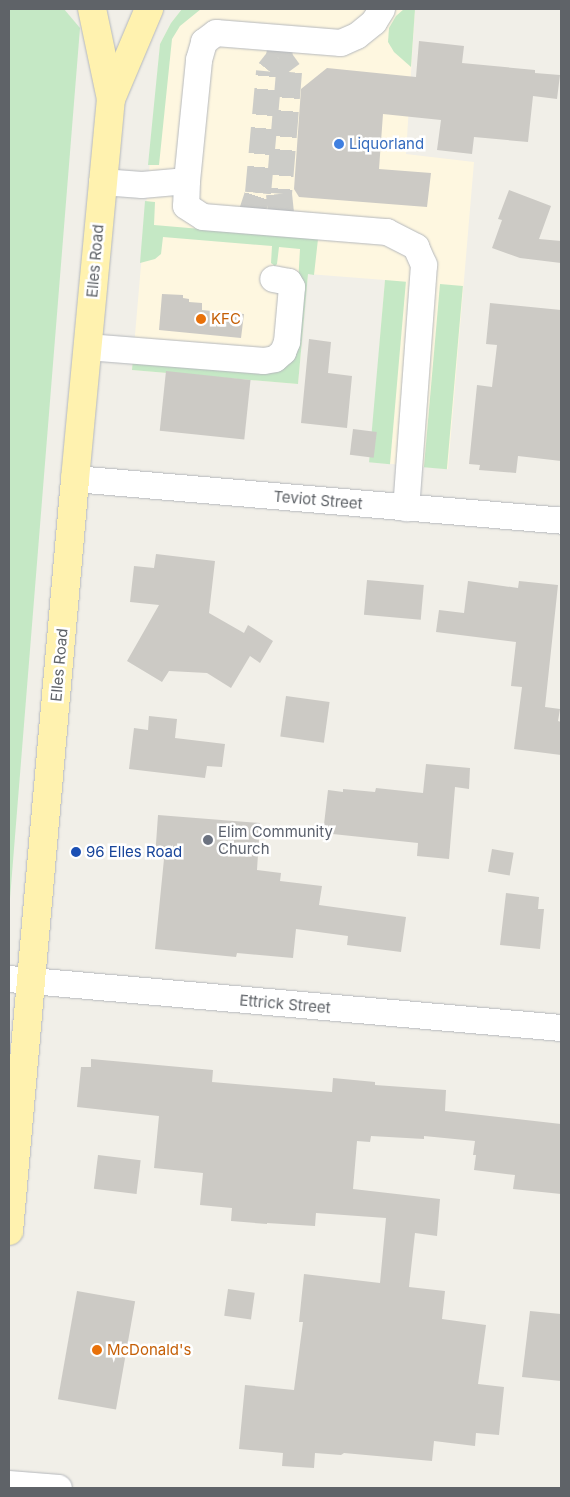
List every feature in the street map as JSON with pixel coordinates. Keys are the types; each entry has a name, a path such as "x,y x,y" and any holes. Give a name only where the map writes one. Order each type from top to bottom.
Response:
{"main road":[{"name":"Elles Road","path":"92,9 111,98"},
{"name":"Elles Road","path":"9,1231 20,980 74,479 111,98 149,9"}],"street":[{"path":"382,9 374,22 357,36 341,43 216,33 204,42 199,60 186,206 203,217 387,232 416,247 424,265 406,508"},
{"path":"102,182 142,185 187,181"},
{"path":"87,347 264,361 275,359 283,352 287,342 292,287 289,282 273,279"},
{"name":"Teviot Street","path":"74,479 561,521"},
{"name":"Ettrick Street","path":"20,980 561,1028"},
{"path":"9,1484 59,1488"}],"shaded area":[{"path":"182,9 415,9 406,154 474,162 448,469 370,462 385,280 308,274 298,384 132,370 160,44 171,23"}],"green space":[{"path":"9,9 64,9 80,28 9,911"},
{"path":"182,9 201,9 180,26 172,39 159,165 148,165 160,44 171,23"},
{"path":"404,9 415,9 411,67 394,52 388,42 389,28 396,16"},
{"path":"145,201 155,202 154,225 318,239 314,275 308,274 298,384 132,370 133,358 269,370 295,336 300,249 279,247 277,264 275,266 271,263 272,246 163,237 161,254 155,259 140,263"},
{"path":"385,280 406,282 390,464 369,462"},
{"path":"440,284 463,286 447,469 424,467"}],"building":[{"path":"419,41 464,46 462,63 535,70 535,73 560,75 557,99 533,96 528,142 474,137 472,154 437,150 441,120 383,114 379,169 431,173 427,207 299,197 294,189 301,89 327,68 416,77"},
{"path":"509,190 551,206 539,239 561,241 561,263 520,258 492,248 502,220 498,219"},
{"path":"162,294 183,295 183,298 189,299 189,302 202,303 202,310 244,314 241,338 159,330"},
{"path":"490,303 561,310 561,461 518,456 516,473 479,470 480,465 469,464 477,385 492,387 497,345 486,344"},
{"path":"309,339 331,342 328,373 352,376 347,428 301,423"},
{"path":"166,371 251,380 244,440 160,431"},
{"path":"353,429 377,432 374,458 350,455"},
{"path":"156,554 215,561 209,613 244,633 248,625 273,641 260,663 250,656 231,688 207,673 169,671 162,682 127,661 159,605 130,602 134,566 154,568"},
{"path":"367,580 424,585 421,620 364,615"},
{"path":"468,581 518,588 519,581 558,585 545,707 560,709 558,721 561,722 561,755 514,749 522,687 511,686 516,642 436,632 439,610 464,613"},
{"path":"286,696 330,702 324,743 280,737"},
{"path":"149,716 177,719 175,738 225,744 222,767 207,766 205,778 129,769 134,728 148,730"},
{"path":"426,764 470,768 469,789 455,787 449,859 417,856 418,843 323,833 328,790 343,792 343,789 375,792 376,788 423,793"},
{"path":"158,815 260,823 257,870 281,873 280,881 322,886 319,905 406,917 401,952 347,945 348,936 296,929 293,958 237,953 236,957 155,949 164,859 155,858"},
{"path":"492,849 514,853 510,875 488,872"},
{"path":"506,893 539,897 538,909 544,909 540,949 500,945"},
{"path":"91,1059 213,1070 212,1082 332,1092 333,1078 375,1082 375,1085 446,1090 445,1111 561,1124 561,1194 513,1189 515,1175 474,1170 476,1155 473,1155 475,1141 424,1136 424,1139 371,1136 370,1142 357,1141 353,1189 440,1199 437,1236 415,1233 409,1287 445,1291 442,1319 486,1325 478,1384 504,1387 499,1435 476,1433 475,1446 434,1441 432,1461 344,1453 341,1455 315,1453 314,1468 282,1466 283,1453 239,1449 245,1385 294,1390 303,1322 299,1322 304,1274 380,1283 386,1218 316,1213 315,1226 267,1224 231,1221 232,1208 200,1205 203,1173 154,1168 159,1116 77,1107 81,1067 91,1067"},
{"path":"98,1155 141,1160 137,1194 94,1189"},
{"path":"228,1289 255,1293 251,1319 224,1316"},
{"name":"McDonald's","path":"77,1291 135,1301 116,1410 58,1399"},
{"path":"530,1311 561,1314 561,1381 522,1377"}],"tunnel":[{"path":"249,221 258,193 269,71 279,58 281,38"},
{"path":"279,58 289,72 279,194 282,224"}],"place":[{"name":"Liquorland","path":"339,144"},
{"name":"KFC","path":"201,319"},
{"name":"Elim Community Church","path":"208,840"},
{"name":"96 Elles Road","path":"76,852"},
{"name":"McDonald's","path":"97,1350"}]}
